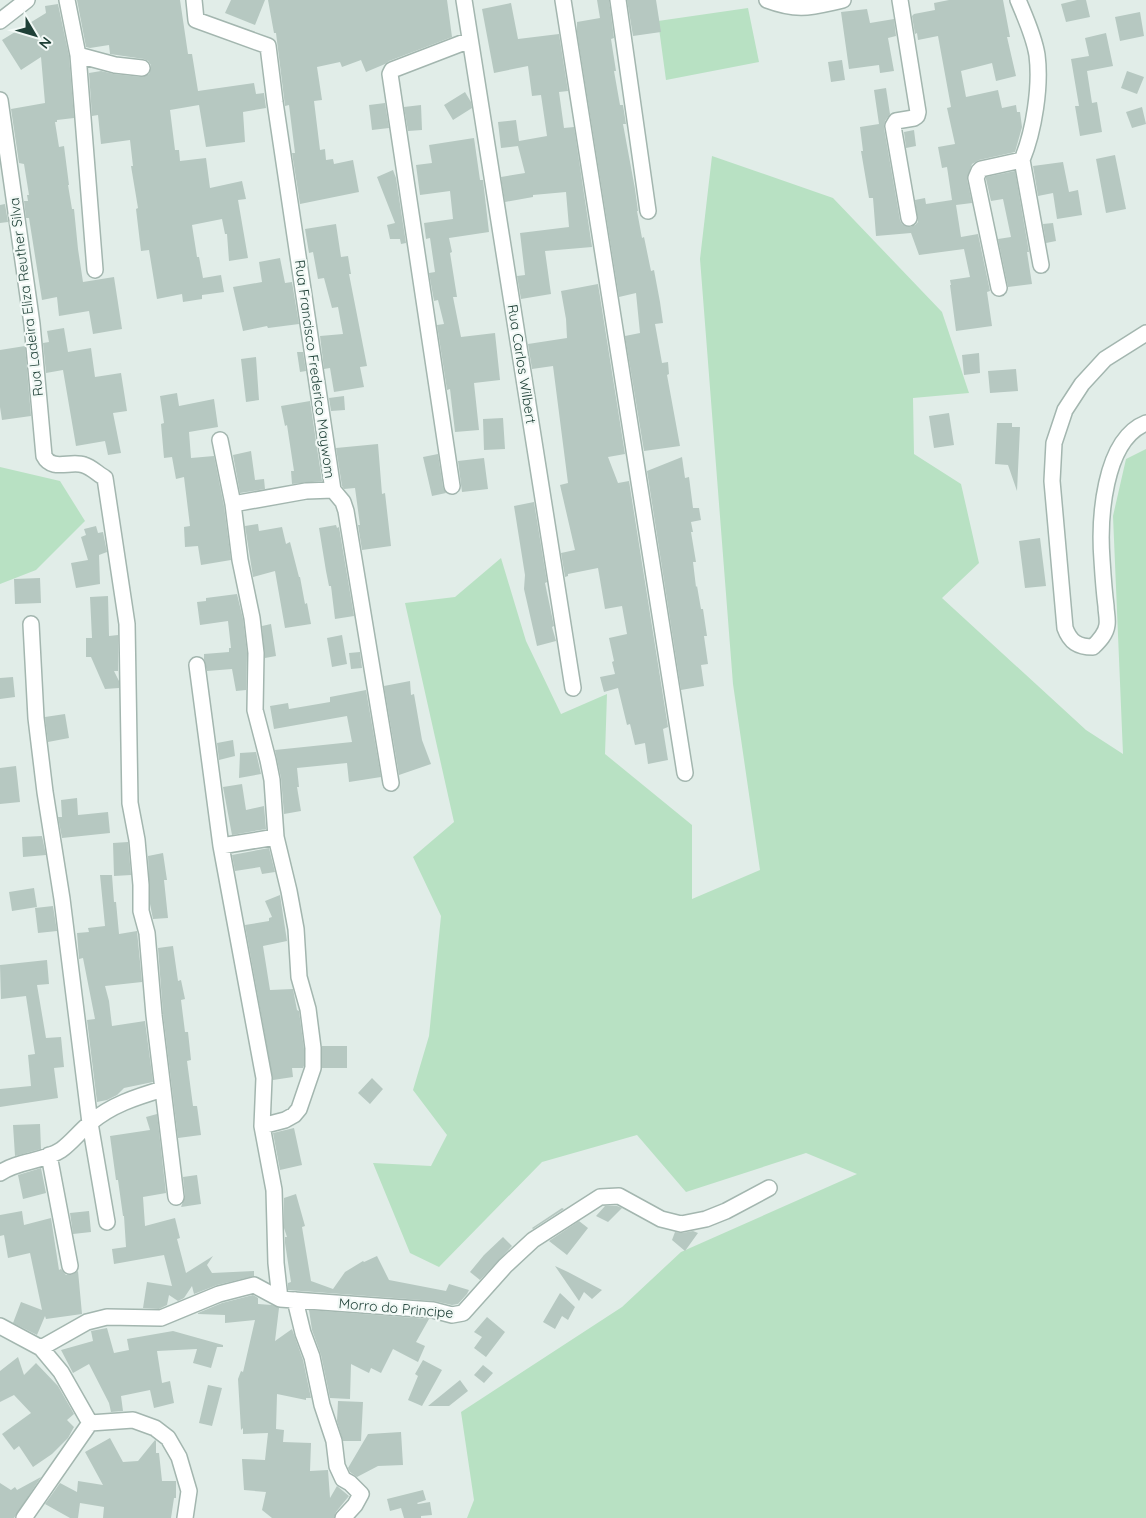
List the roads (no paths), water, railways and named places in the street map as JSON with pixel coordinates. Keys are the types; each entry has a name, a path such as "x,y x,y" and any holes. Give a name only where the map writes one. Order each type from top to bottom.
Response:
{"street":[{"path":"0,21 27,0"},
{"path":"67,0 78,55 95,270"},
{"name":"Rua Francisco Frederico Maywom","path":"194,0 196,20 268,46 333,490 343,502 346,511 391,783"},
{"name":"Rua Carlos Wilbert","path":"464,0 574,688"},
{"path":"563,0 685,773"},
{"path":"618,0 648,211"},
{"path":"767,0 784,6 803,8 843,0"},
{"path":"900,0 918,112 914,118 896,121 893,126 909,218"},
{"path":"1018,0 1037,54 1038,79 1033,123 1030,141 1022,160 1041,265"},
{"path":"452,486 390,74 392,70 470,40"},
{"path":"78,55 115,65 142,68"},
{"name":"Rua Ladeira Eliza Reuther Silva","path":"0,100 32,324 44,456 49,462 57,465 82,464 105,478 127,624 130,802 137,840 141,911 147,933 163,1089"},
{"path":"999,288 976,178 978,171 981,169 1022,160"},
{"path":"1146,332 1105,358 1082,384 1065,410 1054,443 1052,481 1065,628 1072,642 1082,647 1093,647 1102,638 1107,625 1101,557 1103,505 1111,467 1124,441 1139,426 1146,423"},
{"path":"220,440 233,504 240,560 253,627 256,653 255,710 272,780 276,837 296,929 299,977 310,1024 313,1048 313,1068 300,1109 285,1120 262,1126"},
{"path":"233,504 306,491 333,490"},
{"path":"31,624 36,718 45,792 62,899 90,1122 106,1222"},
{"path":"196,664 221,846 264,1078 262,1126 274,1190 276,1263 288,1299 312,1357 322,1406 334,1441 337,1466 343,1479 361,1494 355,1505 343,1518"},
{"path":"221,846 276,837"},
{"path":"0,1172 13,1165 61,1150 90,1122 114,1106 131,1098 163,1089 176,1197"},
{"path":"49,1155 70,1266"},
{"name":"Morro do Principe","path":"41,1348 87,1322 107,1317 161,1318 219,1294 254,1284 288,1299 433,1310 452,1315 463,1313 505,1266 533,1240 600,1197 619,1196 661,1219 681,1224 706,1219 726,1211 769,1188"},
{"path":"0,1326 41,1348 61,1372 90,1423"},
{"path":"90,1423 133,1420 155,1428 168,1438 179,1457 189,1491 185,1518"},
{"path":"24,1518 90,1423"}]}
